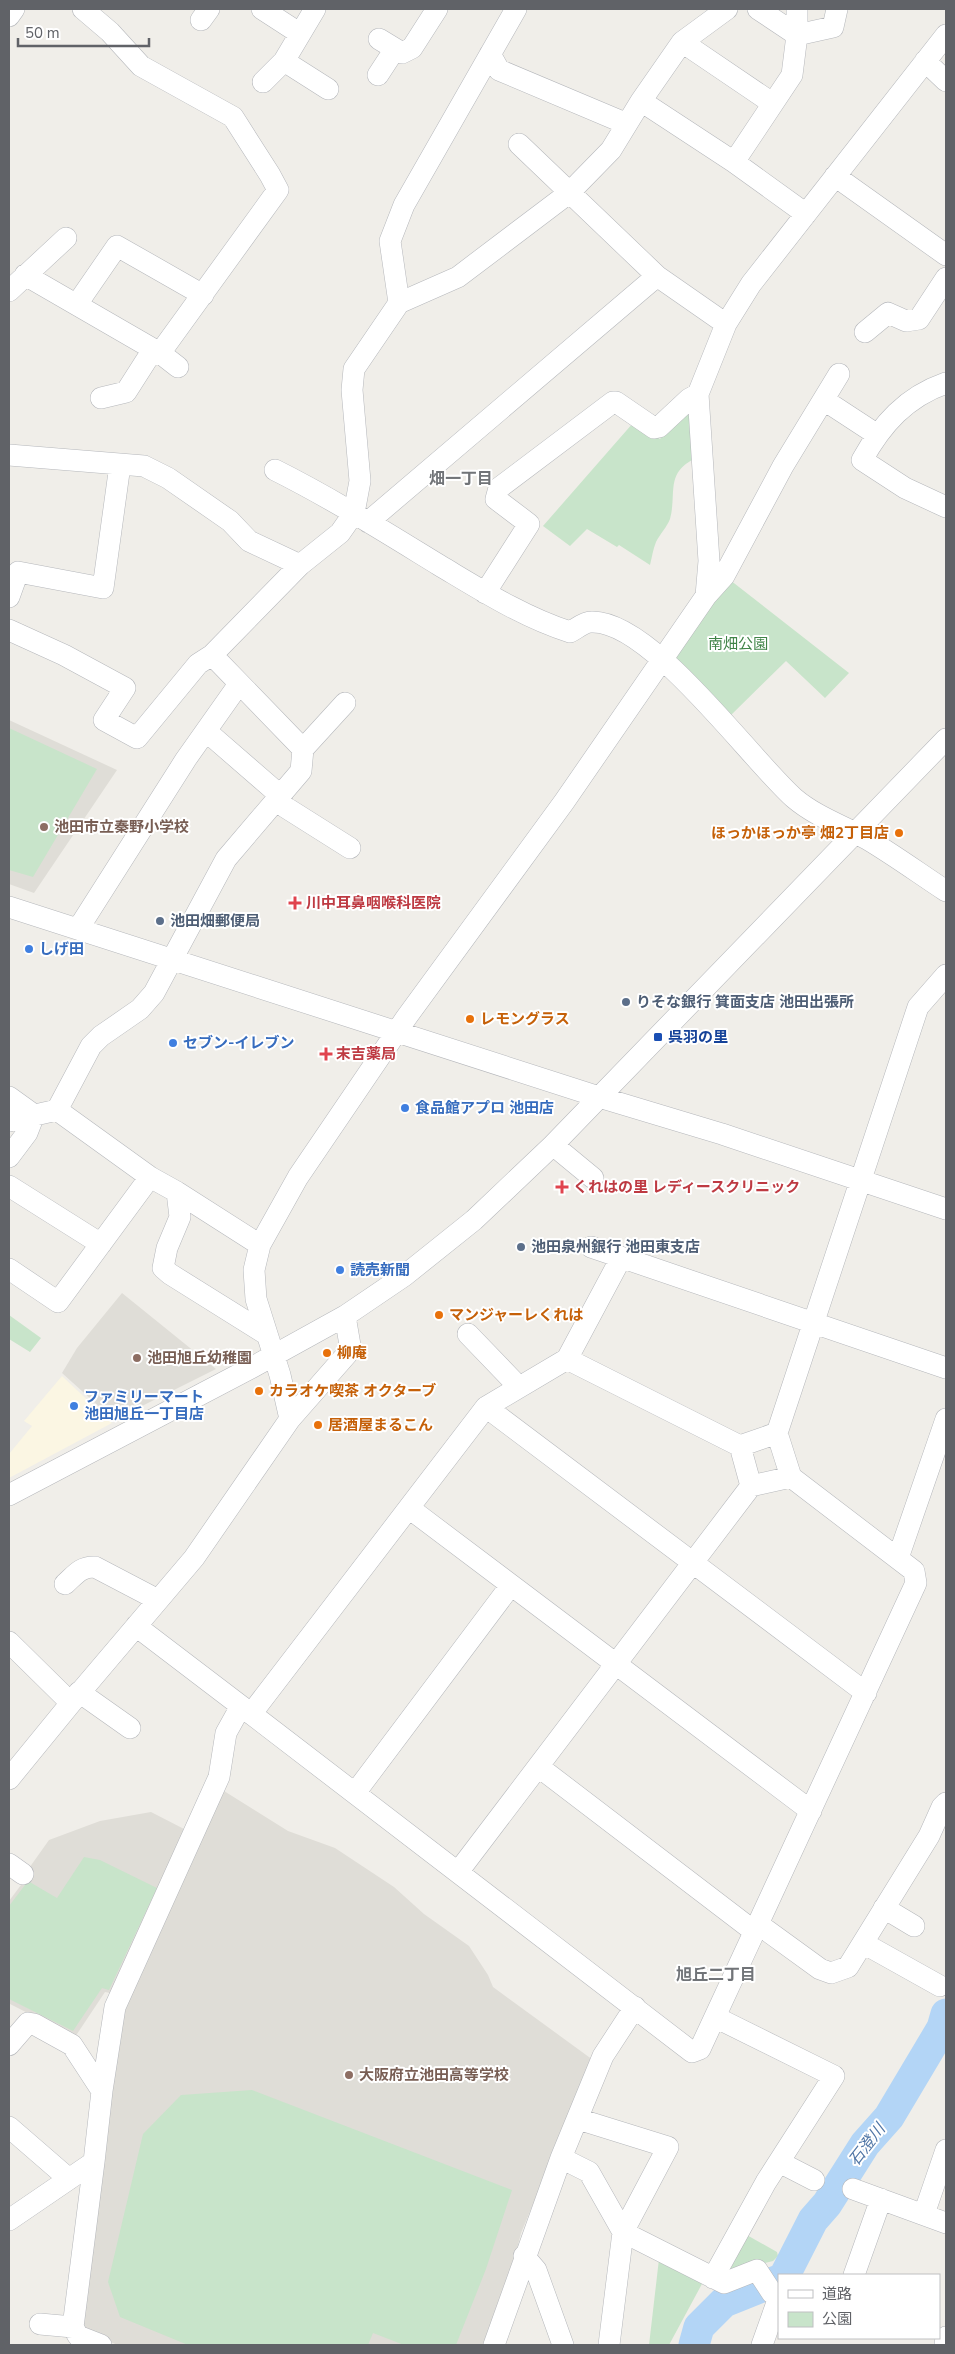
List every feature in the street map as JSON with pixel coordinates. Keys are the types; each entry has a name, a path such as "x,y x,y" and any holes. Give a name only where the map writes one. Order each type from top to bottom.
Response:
{"street":[{"path":"9,16 14,9"},
{"path":"82,9 110,32 141,66 233,117 278,190 160,353 149,356 126,392 101,398"},
{"path":"262,9 299,33"},
{"path":"263,82 284,61 315,9"},
{"path":"378,75 387,44 402,53 412,48 437,9"},
{"path":"399,303 390,242 404,205 516,9"},
{"path":"361,518 360,481 352,390 354,368 399,303 458,276 569,193 611,150 641,101 682,42 727,9"},
{"path":"758,9 797,35 833,28 837,9"},
{"path":"734,162 792,75 797,35 797,9"},
{"path":"706,596 709,561 698,394 726,324 751,284 946,34"},
{"path":"682,42 772,103"},
{"path":"490,54 499,70 627,124"},
{"path":"284,61 328,89"},
{"path":"926,61 946,81"},
{"path":"641,101 734,162 806,214"},
{"path":"519,144 657,276 726,324"},
{"path":"835,176 946,255"},
{"path":"9,291 66,238"},
{"path":"77,304 117,246 203,295"},
{"path":"25,275 160,353 178,367"},
{"path":"9,630 64,655 125,688 104,720 137,738 198,664 212,655 300,565 361,518 657,276"},
{"path":"865,332 888,314 906,320 919,318 946,278"},
{"path":"290,1419 274,1356 256,1299 254,1270 260,1245 298,1177 448,959 564,802 706,596 724,576 744,542 783,466 839,374"},
{"path":"946,383 903,406 876,434 862,460 905,488 946,507"},
{"path":"485,593 528,524 496,499 499,488 613,402 616,402 654,428 659,427 698,394"},
{"path":"824,400 876,434"},
{"path":"9,455 144,466 168,478 230,521 249,541 300,565"},
{"path":"9,597 18,572 103,588 120,465"},
{"path":"275,470 361,518 485,593 541,622 570,632 590,622 622,629 662,661 718,715 795,798 867,840 946,892"},
{"path":"212,655 303,749"},
{"path":"78,929 206,731 239,684"},
{"path":"57,1110 91,1046 101,1036 140,1009 154,993 226,858 301,772 303,749 345,703"},
{"path":"206,731 274,790 285,808 350,848"},
{"path":"9,1495 274,1356 345,1316 404,1276 474,1220 553,1145 946,739"},
{"path":"9,907 599,1098 722,1134 946,1209"},
{"path":"136,1626 692,2052 700,2049 916,1583 914,1571 791,1477 777,1434 815,1324 918,1007 944,981"},
{"path":"9,1097 34,1115"},
{"path":"9,1121 57,1110 150,1177 260,1245"},
{"path":"9,1157 27,1132 34,1115"},
{"path":"553,1145 593,1178"},
{"path":"9,1269 58,1302 150,1177"},
{"path":"9,1186 101,1244"},
{"path":"177,1192 180,1217 167,1248 163,1268 266,1334"},
{"path":"591,1248 946,1368"},
{"path":"101,2345 78,2336 73,2328 102,2091 116,2006 219,1777 226,1733 409,1508 486,1407 518,1386 567,1359 621,1258"},
{"path":"9,1779 194,1558 290,1419 347,1354 350,1345 345,1316"},
{"path":"468,1334 518,1386"},
{"path":"567,1359 740,1446 777,1434"},
{"path":"486,1407 866,1693"},
{"path":"898,1558 946,1419"},
{"path":"740,1446 751,1486"},
{"path":"458,1872 751,1486 791,1477"},
{"path":"409,1508 811,1811"},
{"path":"66,1585 86,1566 95,1567 158,1600"},
{"path":"355,1793 511,1586"},
{"path":"10,1648 75,1698 130,1728"},
{"path":"539,1767 756,1928 820,1969 831,1973 848,1967 946,1803"},
{"path":"884,1908 914,1926"},
{"path":"862,1943 940,1986"},
{"path":"494,2345 524,2256 561,2158 603,2056 635,2007"},
{"path":"713,2278 766,2182 834,2076 715,2017"},
{"path":"9,2045 28,2023 34,2024 72,2045 102,2091"},
{"path":"578,2119 668,2147 623,2232 609,2345"},
{"path":"9,2127 69,2179"},
{"path":"924,2214 946,2150"},
{"path":"561,2158 589,2172 623,2232 724,2283 770,2287 762,2345"},
{"path":"9,2220 94,2162"},
{"path":"779,2162 814,2180"},
{"path":"853,2189 946,2222"},
{"path":"854,2274 881,2199"},
{"path":"524,2256 536,2270 563,2345"},
{"path":"40,2324 73,2328"},
{"path":"944,2345 946,2337"}],"shaded area":[{"name":"池田市立秦野小学校","path":"9,720 117,770 34,893 9,884"},
{"name":"池田旭丘幼稚園","path":"122,1293 216,1369 114,1420 62,1373 77,1348"},
{"path":"62,1376 112,1423 9,1478 9,1454 32,1426 24,1421"},
{"name":"大阪府立池田高等学校","path":"224,1791 288,1831 335,1848 394,1887 424,1914 469,1946 488,1975 493,1987 593,2060 521,2233 505,2296 485,2345 118,2345 88,2333 81,2324 109,2089 124,2008"},
{"path":"151,1812 186,1830 110,1993 105,1992 75,2037 10,2004 9,1901 30,1873 27,1871 49,1840 100,1821"}],"green space":[{"path":"681,413 691,415 694,459 679,471 676,478 670,519 656,542 650,565 619,545 617,547 587,529 570,546 543,526 633,423 660,439"},
{"name":"南畑公園","path":"730,580 849,673 825,698 786,661 728,718 676,665 676,652"},
{"name":"池田市立秦野小学校","path":"9,728 97,769 33,877 9,870"},
{"path":"9,1315 41,1338 30,1352 9,1339"},
{"path":"84,1857 100,1860 157,1888 109,1990 102,1988 73,2031 9,1999 9,1906 28,1881 57,1898"},
{"path":"252,2090 512,2190 486,2269 456,2345 404,2345 373,2333 368,2345 188,2345 120,2317 108,2282 143,2134 181,2095"},
{"path":"745,2234 777,2252 778,2256 773,2261 723,2273"},
{"path":"659,2259 703,2282 669,2345 649,2345"}],"waterway":[{"name":"石澄川","path":"786,2274 813,2220 827,2204 865,2144 889,2117 942,2028 946,2014"},
{"name":"石澄川","path":"694,2345 699,2327 724,2302 778,2280"}],"place":[{"name":"池田市立秦野小学校","path":"44,827"},
{"name":"ほっかほっか亭 畑2丁目店","path":"899,833"},
{"name":"川中耳鼻咽喉科医院","path":"295,903"},
{"name":"池田畑郵便局","path":"160,921"},
{"name":"しげ田","path":"29,949"},
{"name":"りそな銀行 箕面支店 池田出張所","path":"626,1002"},
{"name":"レモングラス","path":"470,1019"},
{"name":"呉羽の里","path":"658,1037"},
{"name":"セブン-イレブン","path":"173,1043"},
{"name":"末吉薬局","path":"326,1054"},
{"name":"食品館アプロ 池田店","path":"405,1108"},
{"name":"くれはの里 レディースクリニック","path":"562,1187"},
{"name":"池田泉州銀行 池田東支店","path":"521,1247"},
{"name":"読売新聞","path":"340,1270"},
{"name":"マンジャーレくれは","path":"439,1315"},
{"name":"柳庵","path":"327,1353"},
{"name":"池田旭丘幼稚園","path":"137,1358"},
{"name":"カラオケ喫茶 オクターブ","path":"259,1391"},
{"name":"ファミリーマート 池田旭丘一丁目店","path":"74,1406"},
{"name":"居酒屋まるこん","path":"318,1425"},
{"name":"大阪府立池田高等学校","path":"349,2075"}],"district":[{"name":"畑一丁目","path":"461,479"},
{"name":"旭丘二丁目","path":"716,1975"}]}
